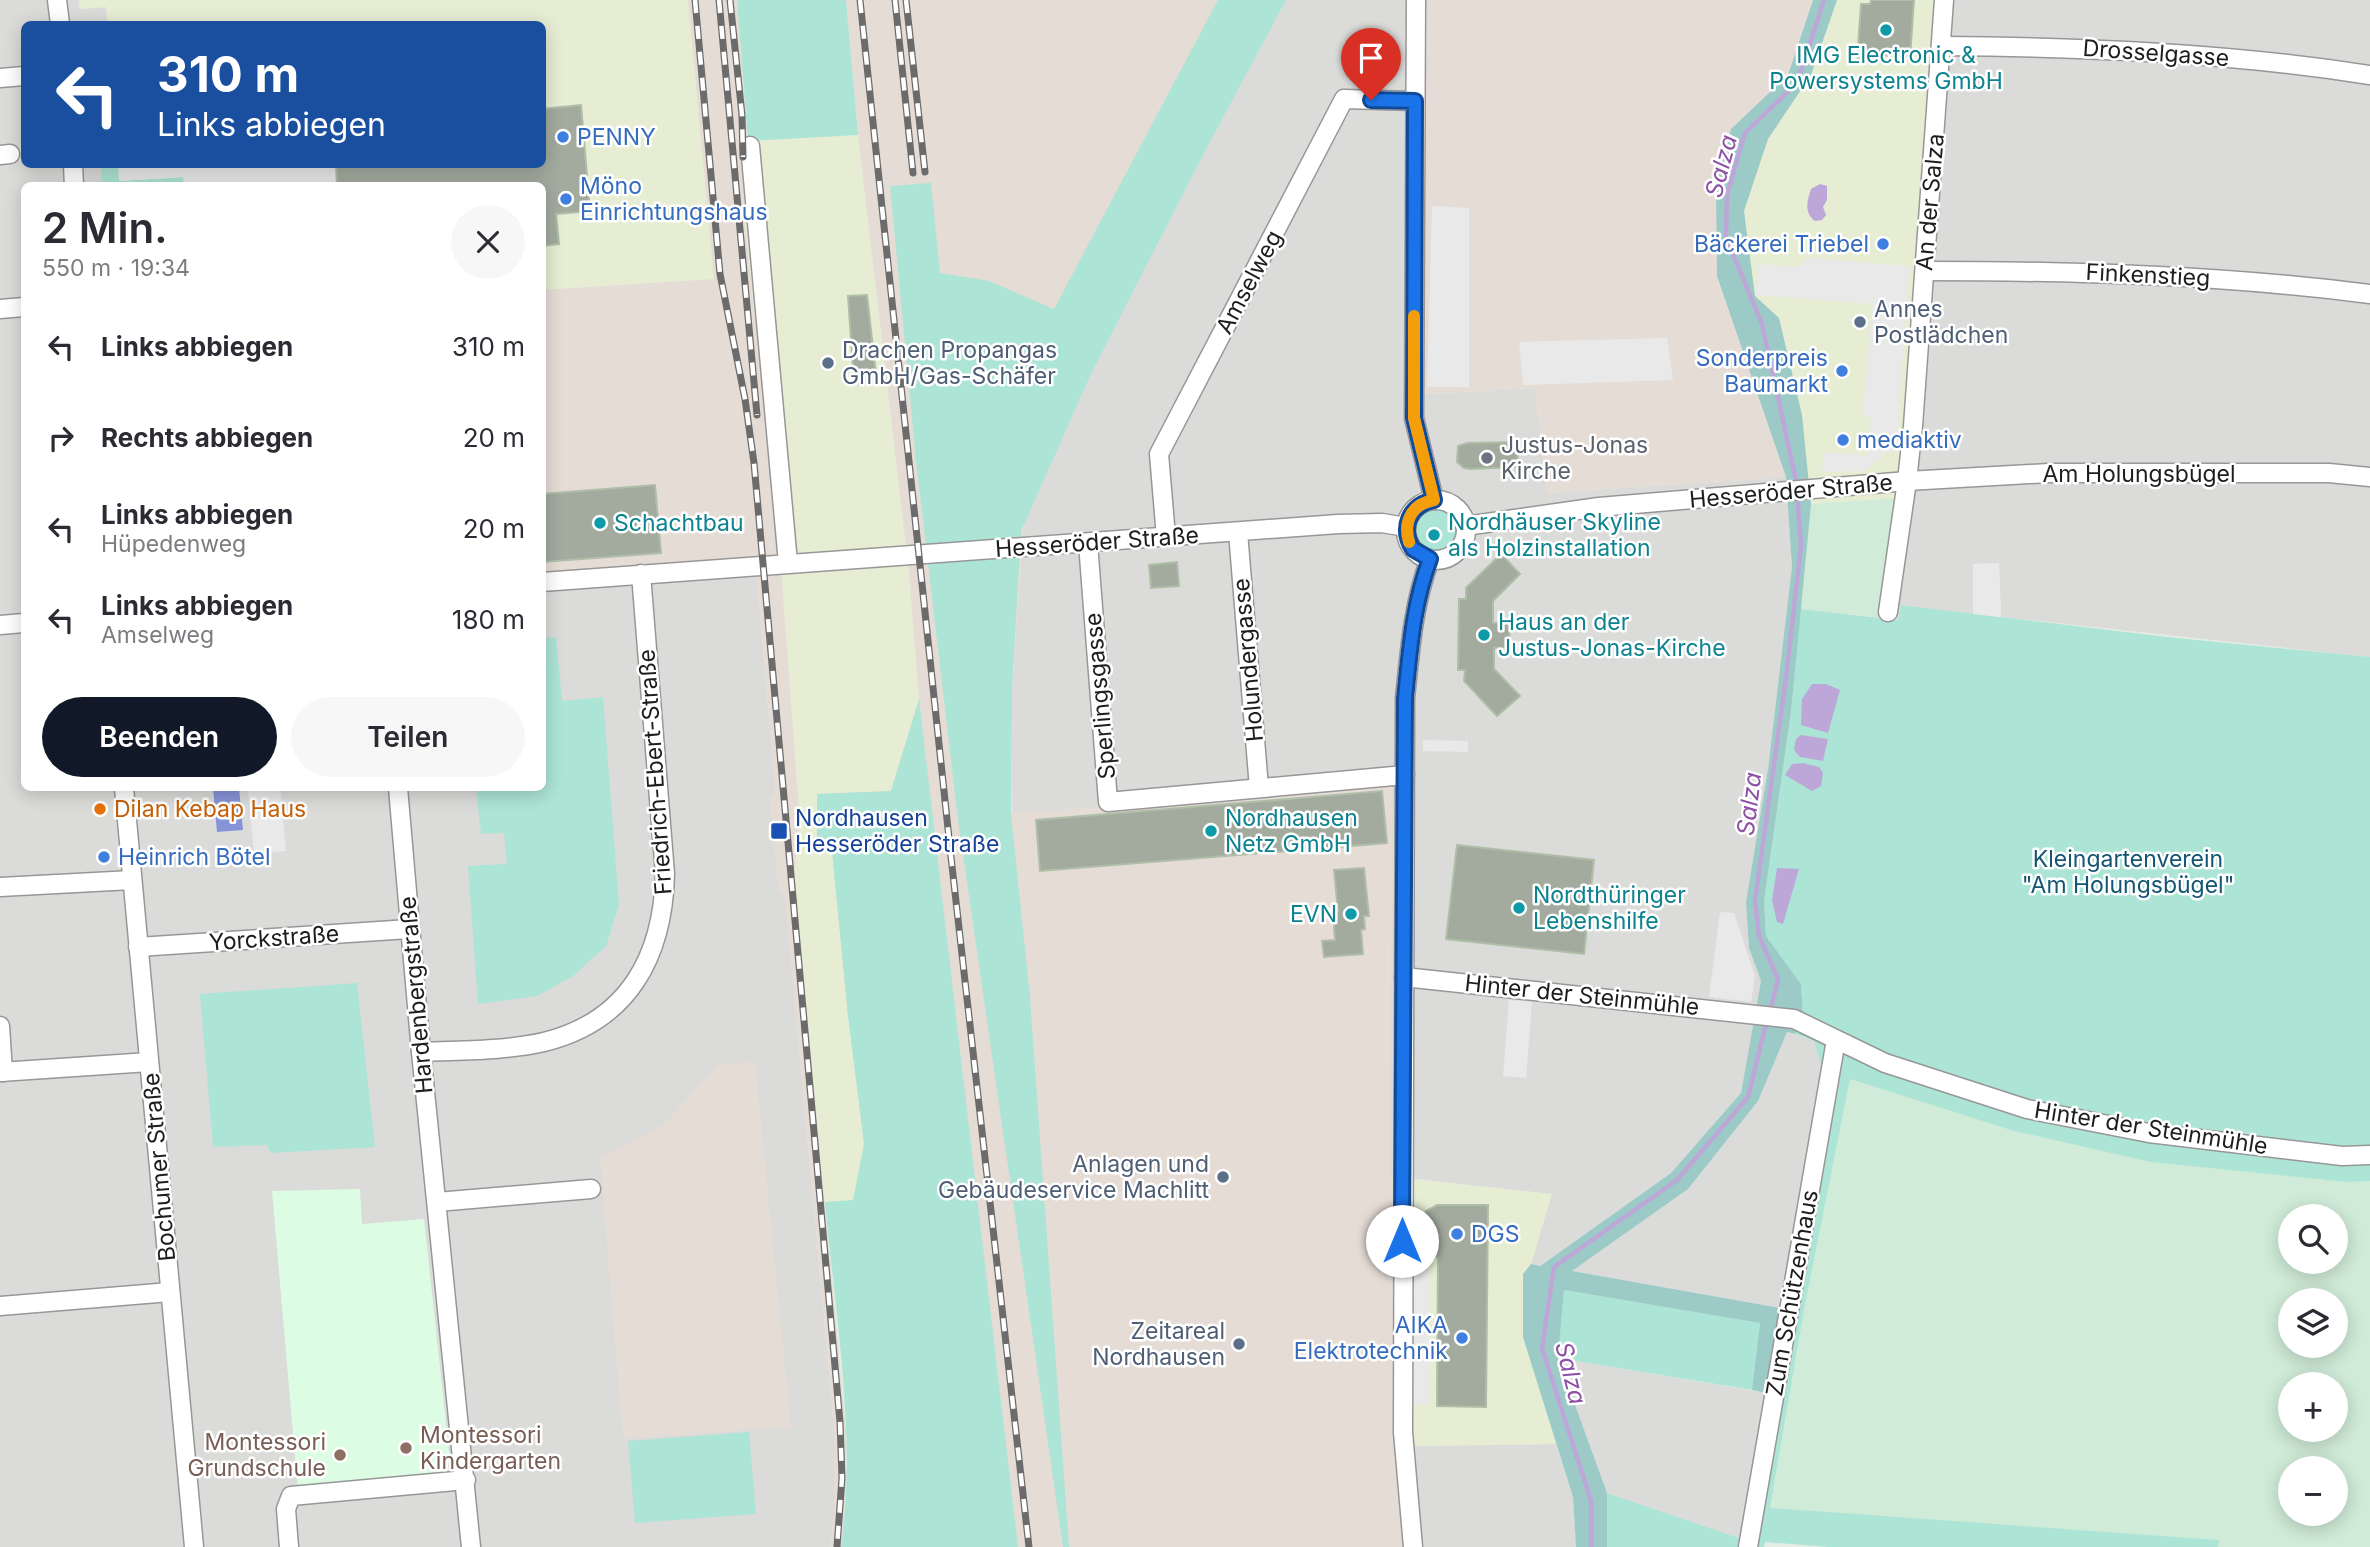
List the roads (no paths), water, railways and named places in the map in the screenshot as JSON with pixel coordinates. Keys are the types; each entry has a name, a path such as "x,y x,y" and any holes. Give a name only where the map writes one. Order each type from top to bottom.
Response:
{"street":[{"path":"58,0 60,21"},
{"path":"1416,0 1414,418 1434,500"},
{"name":"An der Salza","path":"1888,612 1908,481 1944,0"},
{"name":"Drosselgasse","path":"1941,46 2063,47 2224,57 2370,75"},
{"path":"0,78 21,76"},
{"name":"Amselweg","path":"1166,537 1159,454 1344,99 1415,101"},
{"path":"750,146 788,563"},
{"name":"Finkenstieg","path":"1925,271 2080,271 2227,279 2370,294"},
{"path":"0,309 21,307"},
{"name":"Am Holungsbügel","path":"1908,481 2063,473 2329,472 2370,477"},
{"name":"Hesseröder Straße","path":"1465,526 1598,507 1908,481"},
{"path":"1434,500 1445,501 1455,507 1465,526 1462,543 1454,553 1441,559 1430,559 1413,549 1406,527 1411,513 1419,505 1434,500"},
{"name":"Hesseröder Straße","path":"546,582 1338,524 1382,523 1406,527"},
{"name":"Holundergasse","path":"1238,532 1259,788"},
{"name":"Sperlingsgasse","path":"1087,543 1108,802 1405,775"},
{"path":"1413,1547 1403,1432 1405,698 1412,633 1421,584 1430,559"},
{"name":"Friedrich-Ebert-Straße","path":"421,1052 518,1046 569,1035 614,1006 636,982 650,958 659,932 664,904 665,874 641,574"},
{"path":"0,625 21,624"},
{"name":"Bochumer Straße","path":"124,791 194,1547"},
{"name":"Hardenbergstraße","path":"398,791 409,929 471,1547"},
{"path":"0,887 132,880"},
{"name":"Yorckstraße","path":"138,947 409,929"},
{"name":"Hinter der Steinmühle","path":"1404,977 1794,1019 1885,1063 2027,1109 2149,1133 2342,1156 2370,1155"},
{"path":"0,1026 1,1072 149,1062"},
{"name":"Zum Schützenhaus","path":"1748,1547 1836,1040"},
{"path":"437,1202 591,1189"},
{"path":"0,1306 170,1292"},
{"path":"289,1547 286,1509 291,1496 466,1480"}],"waterway":[{"name":"Salza","path":"1797,485 1762,324 1726,237 1727,194 1745,133 1797,83 1824,0"},
{"name":"Salza","path":"1770,1012 1778,979 1759,936 1755,901 1801,546 1797,493"},
{"name":"Salza","path":"1591,1547 1591,1501 1542,1348 1554,1267 1677,1180 1748,1097 1767,1020"}],"railway":[{"path":"695,0 720,274 745,399 754,463 840,1422 842,1478 837,1547"},
{"path":"719,0 757,415"},
{"path":"730,0 742,115 743,157"},
{"path":"860,0 951,857 1029,1547"},
{"path":"895,0 913,173"},
{"path":"906,0 925,172"}],"place":[{"name":"IMG Electronic & Powersystems GmbH","path":"1886,30"},
{"name":"PENNY","path":"563,137"},
{"name":"Möno Einrichtungshaus","path":"566,199"},
{"name":"Bäckerei Triebel","path":"1883,244"},
{"name":"Annes Postlädchen","path":"1860,322"},
{"name":"Drachen Propangas GmbH/Gas-Schäfer","path":"828,363"},
{"name":"Sonderpreis Baumarkt","path":"1842,371"},
{"name":"mediaktiv","path":"1843,440"},
{"name":"Justus-Jonas Kirche","path":"1487,458"},
{"name":"Schachtbau","path":"600,523"},
{"name":"Nordhäuser Skyline als Holzinstallation","path":"1434,535"},
{"name":"Haus an der Justus-Jonas-Kirche","path":"1484,635"},
{"name":"Dilan Kebap Haus","path":"100,809"},
{"name":"Nordhausen Hesseröder Straße","path":"779,831"},
{"name":"Nordhausen Netz GmbH","path":"1211,831"},
{"name":"Heinrich Bötel","path":"104,857"},
{"name":"Nordthüringer Lebenshilfe","path":"1519,908"},
{"name":"EVN","path":"1351,914"},
{"name":"Anlagen und Gebäudeservice Machlitt","path":"1223,1177"},
{"name":"DGS","path":"1457,1234"},
{"name":"AIKA Elektrotechnik","path":"1462,1338"},
{"name":"Zeitareal Nordhausen","path":"1239,1344"},
{"name":"Montessori Kindergarten","path":"406,1448"},
{"name":"Montessori Grundschule","path":"340,1455"}],"park label":[{"name":"Kleingartenverein \"Am Holungsbügel\"","path":"2128,872"}]}
